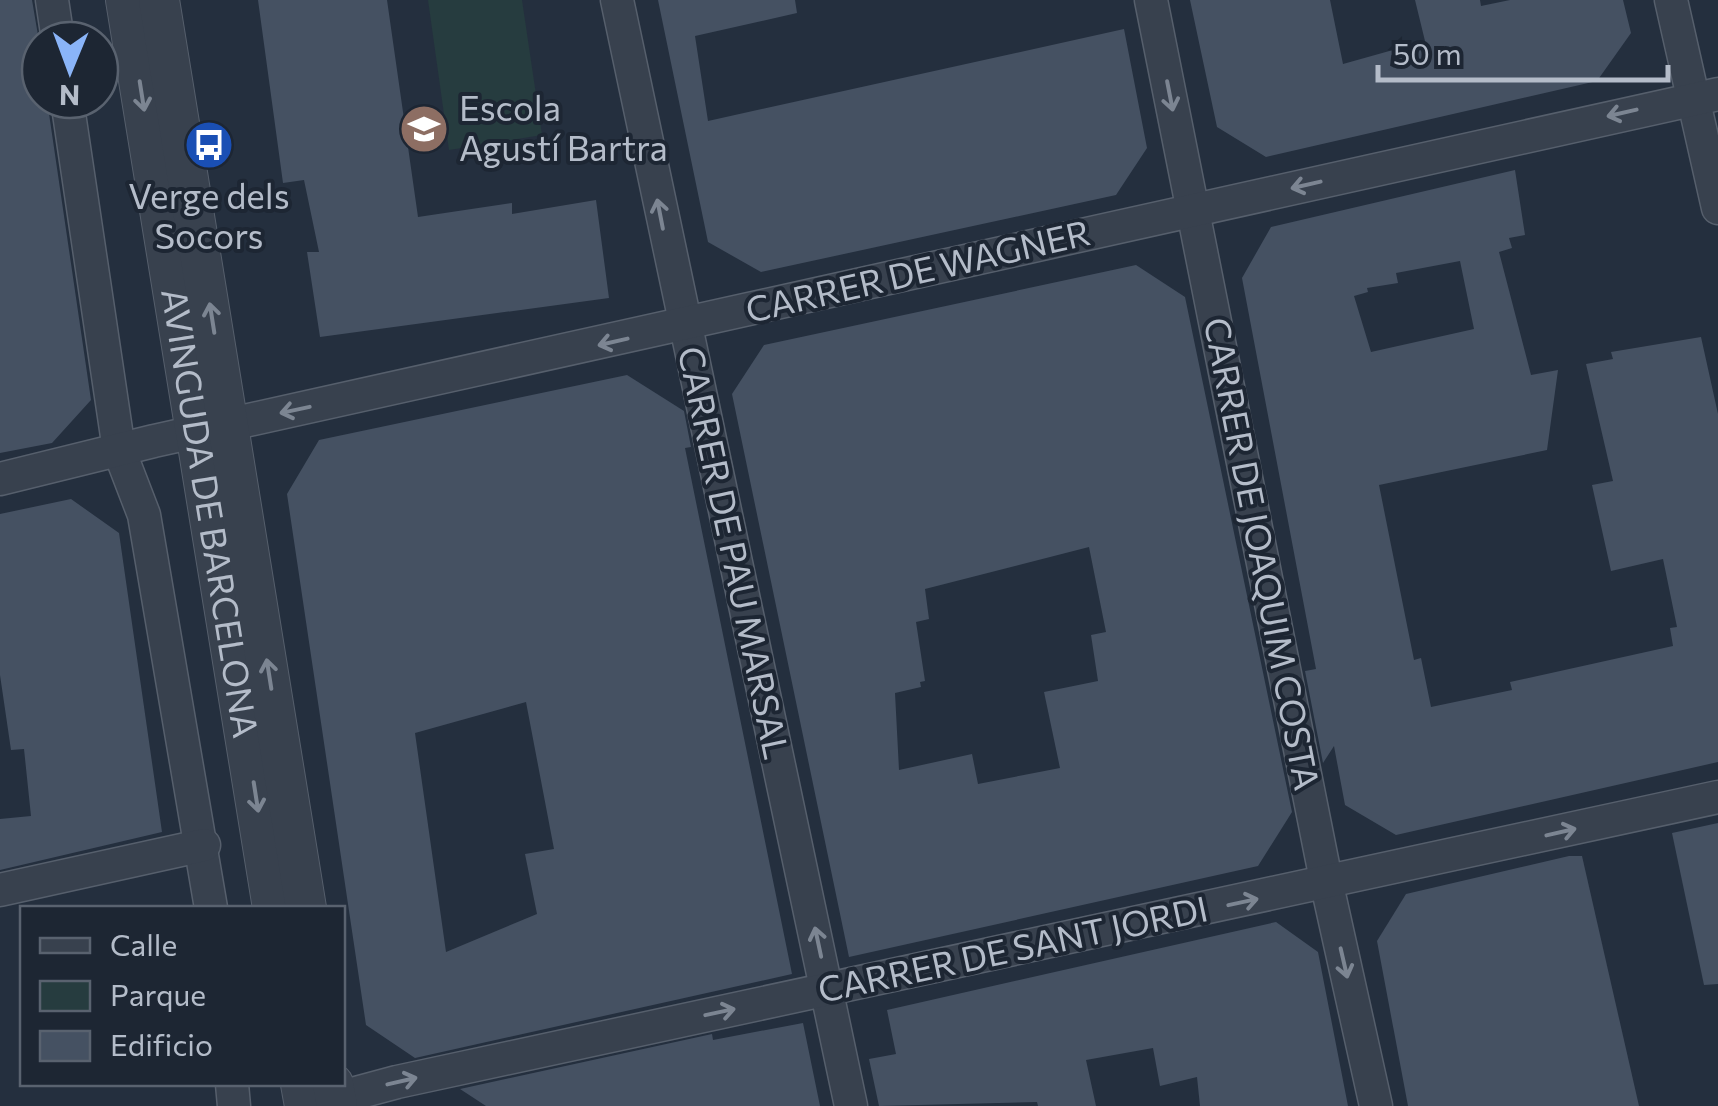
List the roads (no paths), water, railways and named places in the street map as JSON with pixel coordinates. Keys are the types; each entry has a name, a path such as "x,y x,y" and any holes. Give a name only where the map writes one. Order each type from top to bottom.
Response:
{"street":[{"name":"AVINGUDA DE BARCELONA","path":"126,0 215,430 306,906"},
{"name":"AVINGUDA DE BARCELONA","path":"159,0 273,906"},
{"name":"CARRER DE PAU MARSAL","path":"617,0 682,325 851,1106"},
{"name":"CARRER DE JOAQUIM COSTA","path":"1151,0 1327,885 1376,1106"},
{"path":"1671,0 1705,95 1718,208"},
{"name":"CARRER DE WAGNER","path":"0,479 1705,95"},
{"name":"AVINGUDA DE BARCELONA","path":"70,120 119,450 144,515 204,845 211,906"},
{"name":"CARRER DE SANT JORDI","path":"320,1097 1327,885 1718,797"},
{"path":"0,890 204,845"}],"place":[{"name":"Escola Agustí Bartra","path":"424,129"},
{"name":"Verge dels Socors","path":"209,145"}]}
